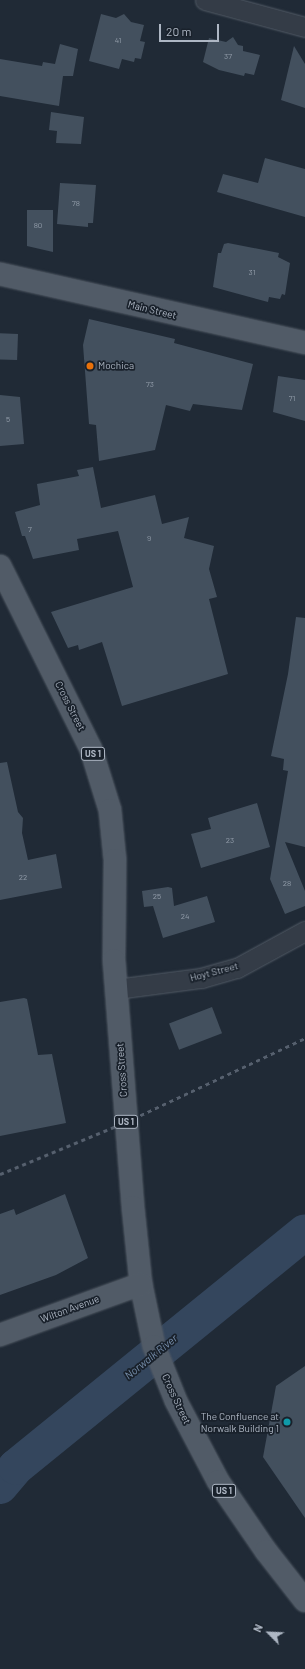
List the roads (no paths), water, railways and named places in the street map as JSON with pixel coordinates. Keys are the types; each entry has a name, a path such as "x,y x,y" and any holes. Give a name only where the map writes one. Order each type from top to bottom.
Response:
{"main road":[{"name":"Main Street","path":"0,274 305,343"},
{"name":"Cross Street","path":"0,566 82,729 105,790 114,847 116,989 141,1284 148,1320 162,1370 188,1427 241,1516 305,1601"},
{"name":"Wilton Avenue","path":"0,1335 141,1284"}],"street":[{"path":"205,0 305,27"},
{"name":"Hoyt Street","path":"116,989 200,978 237,968 305,931"}],"waterway":[{"name":"Norwalk River","path":"0,1486 16,1467 305,1232"}],"railway":[{"path":"0,1174 126,1122 305,1038"}],"place":[{"name":"Mochica","path":"90,366"},
{"name":"The Confluence at Norwalk Building 1","path":"287,1422"}]}
